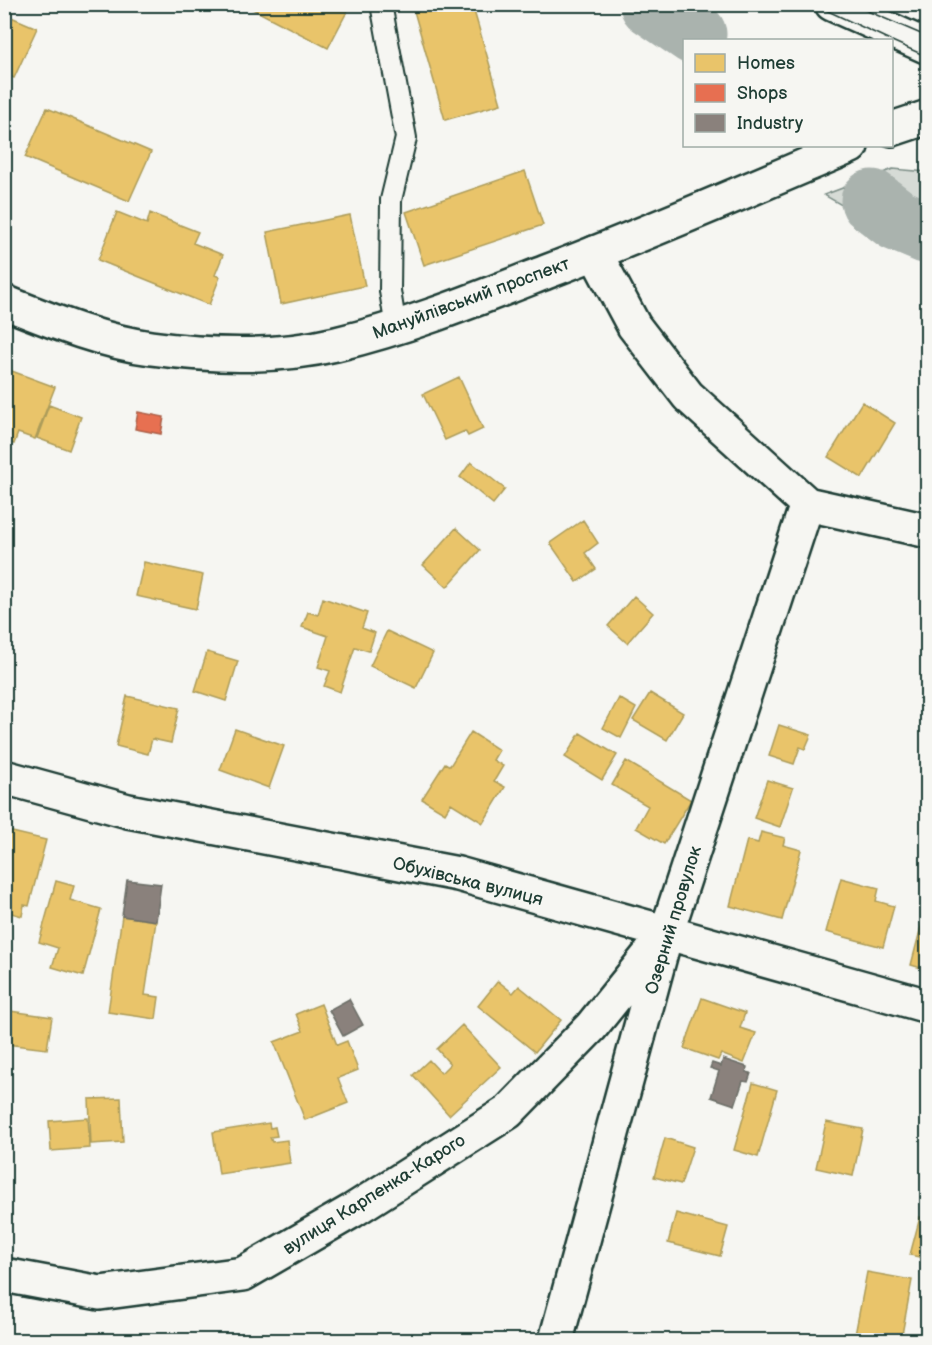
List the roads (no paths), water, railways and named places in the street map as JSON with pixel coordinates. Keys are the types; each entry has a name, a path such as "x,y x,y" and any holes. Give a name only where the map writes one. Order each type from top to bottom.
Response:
{"street":[{"path":"832,4 927,47"},
{"path":"893,128 927,117"},
{"path":"893,135 927,143"},
{"name":"Мануйлівський проспект","path":"4,302 76,330 150,348 214,353 276,352 334,345 396,328 595,253 849,147"},
{"path":"595,253 634,326 688,396 807,504 927,531"},
{"name":"Озерний провулок","path":"556,1341 666,934 807,504"},
{"name":"Обухівська вулиця","path":"4,777 128,811 458,874 927,1006"},
{"name":"вулиця Карпенка-Карого","path":"4,1275 100,1293 243,1274 352,1211 508,1112 591,1027 666,934"}],"lane":[{"path":"381,4 406,138 391,200 390,291 396,328"}],"waterway":[{"path":"651,4 695,34"},
{"path":"872,201 897,220 928,233"}],"tram line":[{"path":"813,4 888,39"},
{"path":"851,4 928,37"},
{"path":"893,41 928,57"}]}
